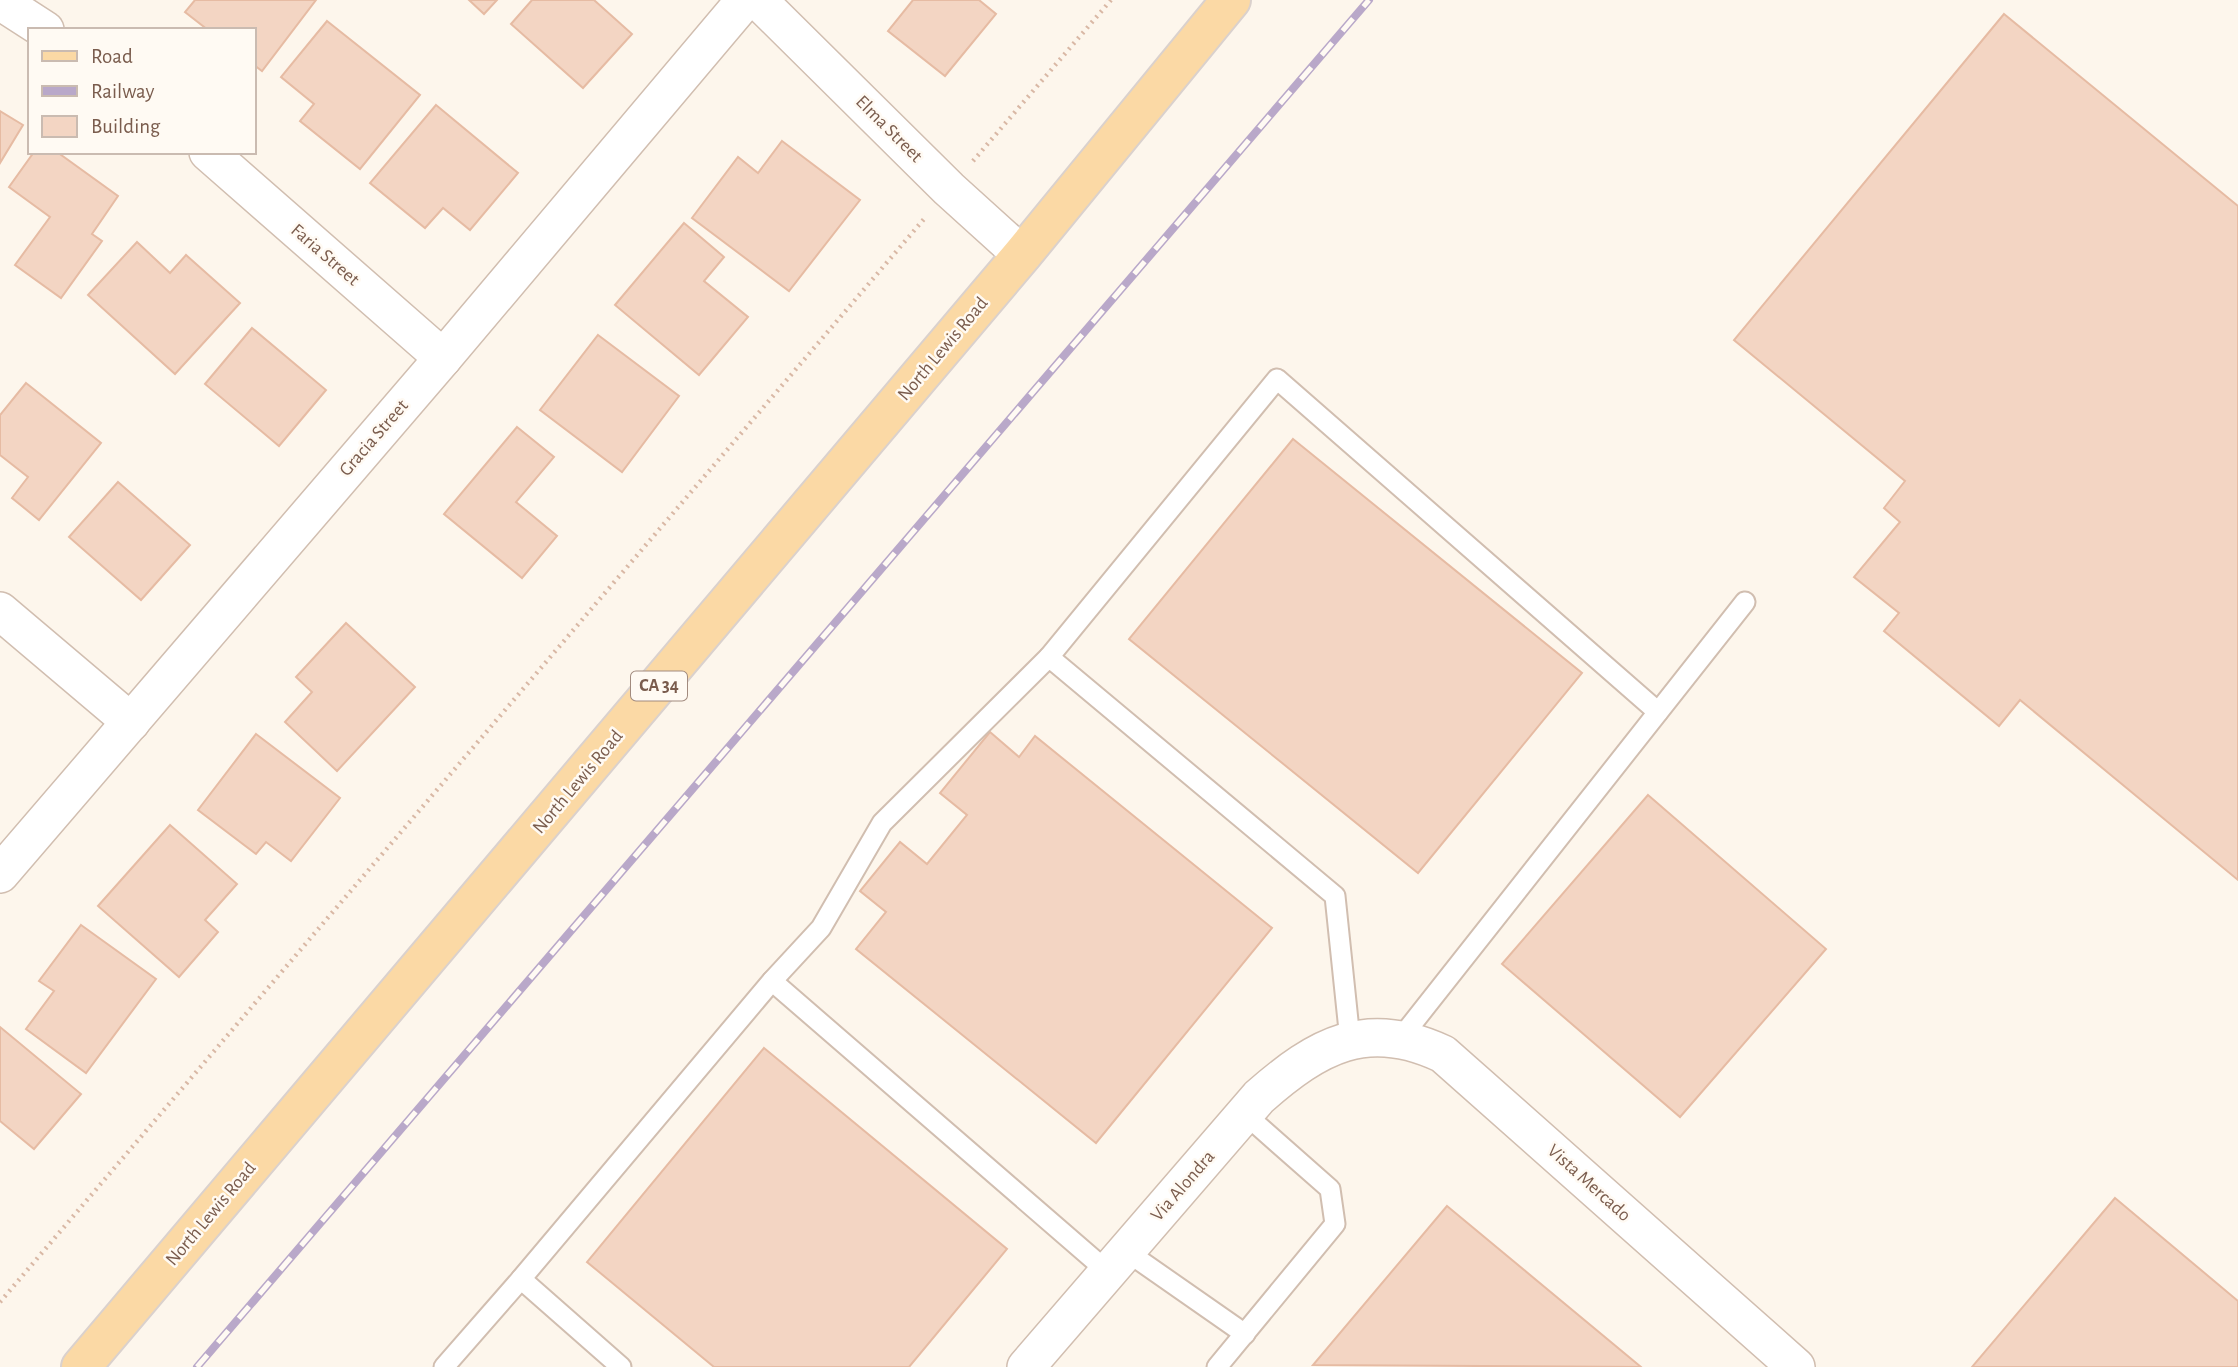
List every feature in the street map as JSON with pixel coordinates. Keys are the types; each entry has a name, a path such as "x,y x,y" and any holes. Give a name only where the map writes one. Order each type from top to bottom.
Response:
{"main road":[{"name":"North Lewis Road","path":"80,1367 1022,255 1231,0"}],"street":[{"name":"Gracia Street","path":"0,874 443,358 744,0"},
{"name":"Elma Street","path":"758,0 949,189 1022,255"},
{"path":"0,1 43,28"},
{"name":"Faria Street","path":"210,154 443,358"},
{"path":"0,611 131,722"},
{"name":"Vista Mercado","path":"1357,1038 1401,1039 1443,1054 1785,1364"},
{"name":"Via Alondra","path":"1026,1367 1245,1114 1286,1073 1327,1047 1357,1038"}],"lane":[{"path":"444,1367 772,981 821,928 882,823 1049,657 1277,379 1658,712"},
{"path":"1401,1039 1745,602"},
{"path":"1049,657 1335,896 1357,1038"},
{"path":"772,981 1117,1261 1245,1334"},
{"path":"1217,1367 1335,1224 1331,1189 1245,1114"},
{"path":"521,1279 621,1367"}],"path":[{"path":"995,135 1111,0"},
{"path":"0,1303 898,250"}],"building":[{"path":"195,0 316,0 262,71 256,66 256,28 205,28 185,12"},
{"path":"469,0 497,0 484,14"},
{"path":"532,0 594,0 632,34 583,88 511,24"},
{"path":"913,0 979,0 996,14 945,76 888,31"},
{"path":"2004,14 2238,206 2238,880 2020,700 1999,726 1884,631 1899,613 1854,577 1900,522 1884,508 1905,481 1734,340"},
{"path":"327,21 420,95 360,169 300,121 314,104 281,77"},
{"path":"436,105 518,173 470,230 443,208 425,228 370,183"},
{"path":"0,111 23,125 0,163"},
{"path":"782,141 860,200 789,291 692,218 738,157 758,173"},
{"path":"33,154 60,154 118,196 92,234 102,241 61,298 15,265 50,217 9,187"},
{"path":"684,223 724,257 704,281 748,317 699,375 615,305"},
{"path":"137,242 170,273 186,255 240,303 175,374 88,295"},
{"path":"252,328 326,390 279,446 205,384"},
{"path":"598,335 679,396 622,472 540,410"},
{"path":"26,383 101,443 39,520 12,498 28,477 0,455 0,415"},
{"path":"517,427 554,457 516,502 557,536 522,578 444,514"},
{"path":"1293,439 1582,673 1418,873 1129,639"},
{"path":"118,482 190,545 141,600 69,537"},
{"path":"346,623 415,687 337,771 285,722 312,692 296,677"},
{"path":"990,732 1019,757 1035,736 1272,928 1096,1143 856,949 886,912 860,891 900,842 927,864 967,815 940,793"},
{"path":"256,734 340,798 291,861 266,842 256,854 198,810"},
{"path":"1648,795 1826,949 1680,1117 1502,964"},
{"path":"170,825 237,884 205,920 218,932 179,977 98,906"},
{"path":"81,925 156,979 86,1073 26,1029 54,991 39,981"},
{"path":"0,1027 81,1094 34,1149 0,1121"},
{"path":"764,1048 1007,1249 909,1367 714,1367 587,1262"},
{"path":"2115,1198 2238,1301 2238,1367 1972,1367"},
{"path":"1447,1206 1641,1367 1313,1365"}],"railway":[{"path":"197,1367 1369,0"}]}
